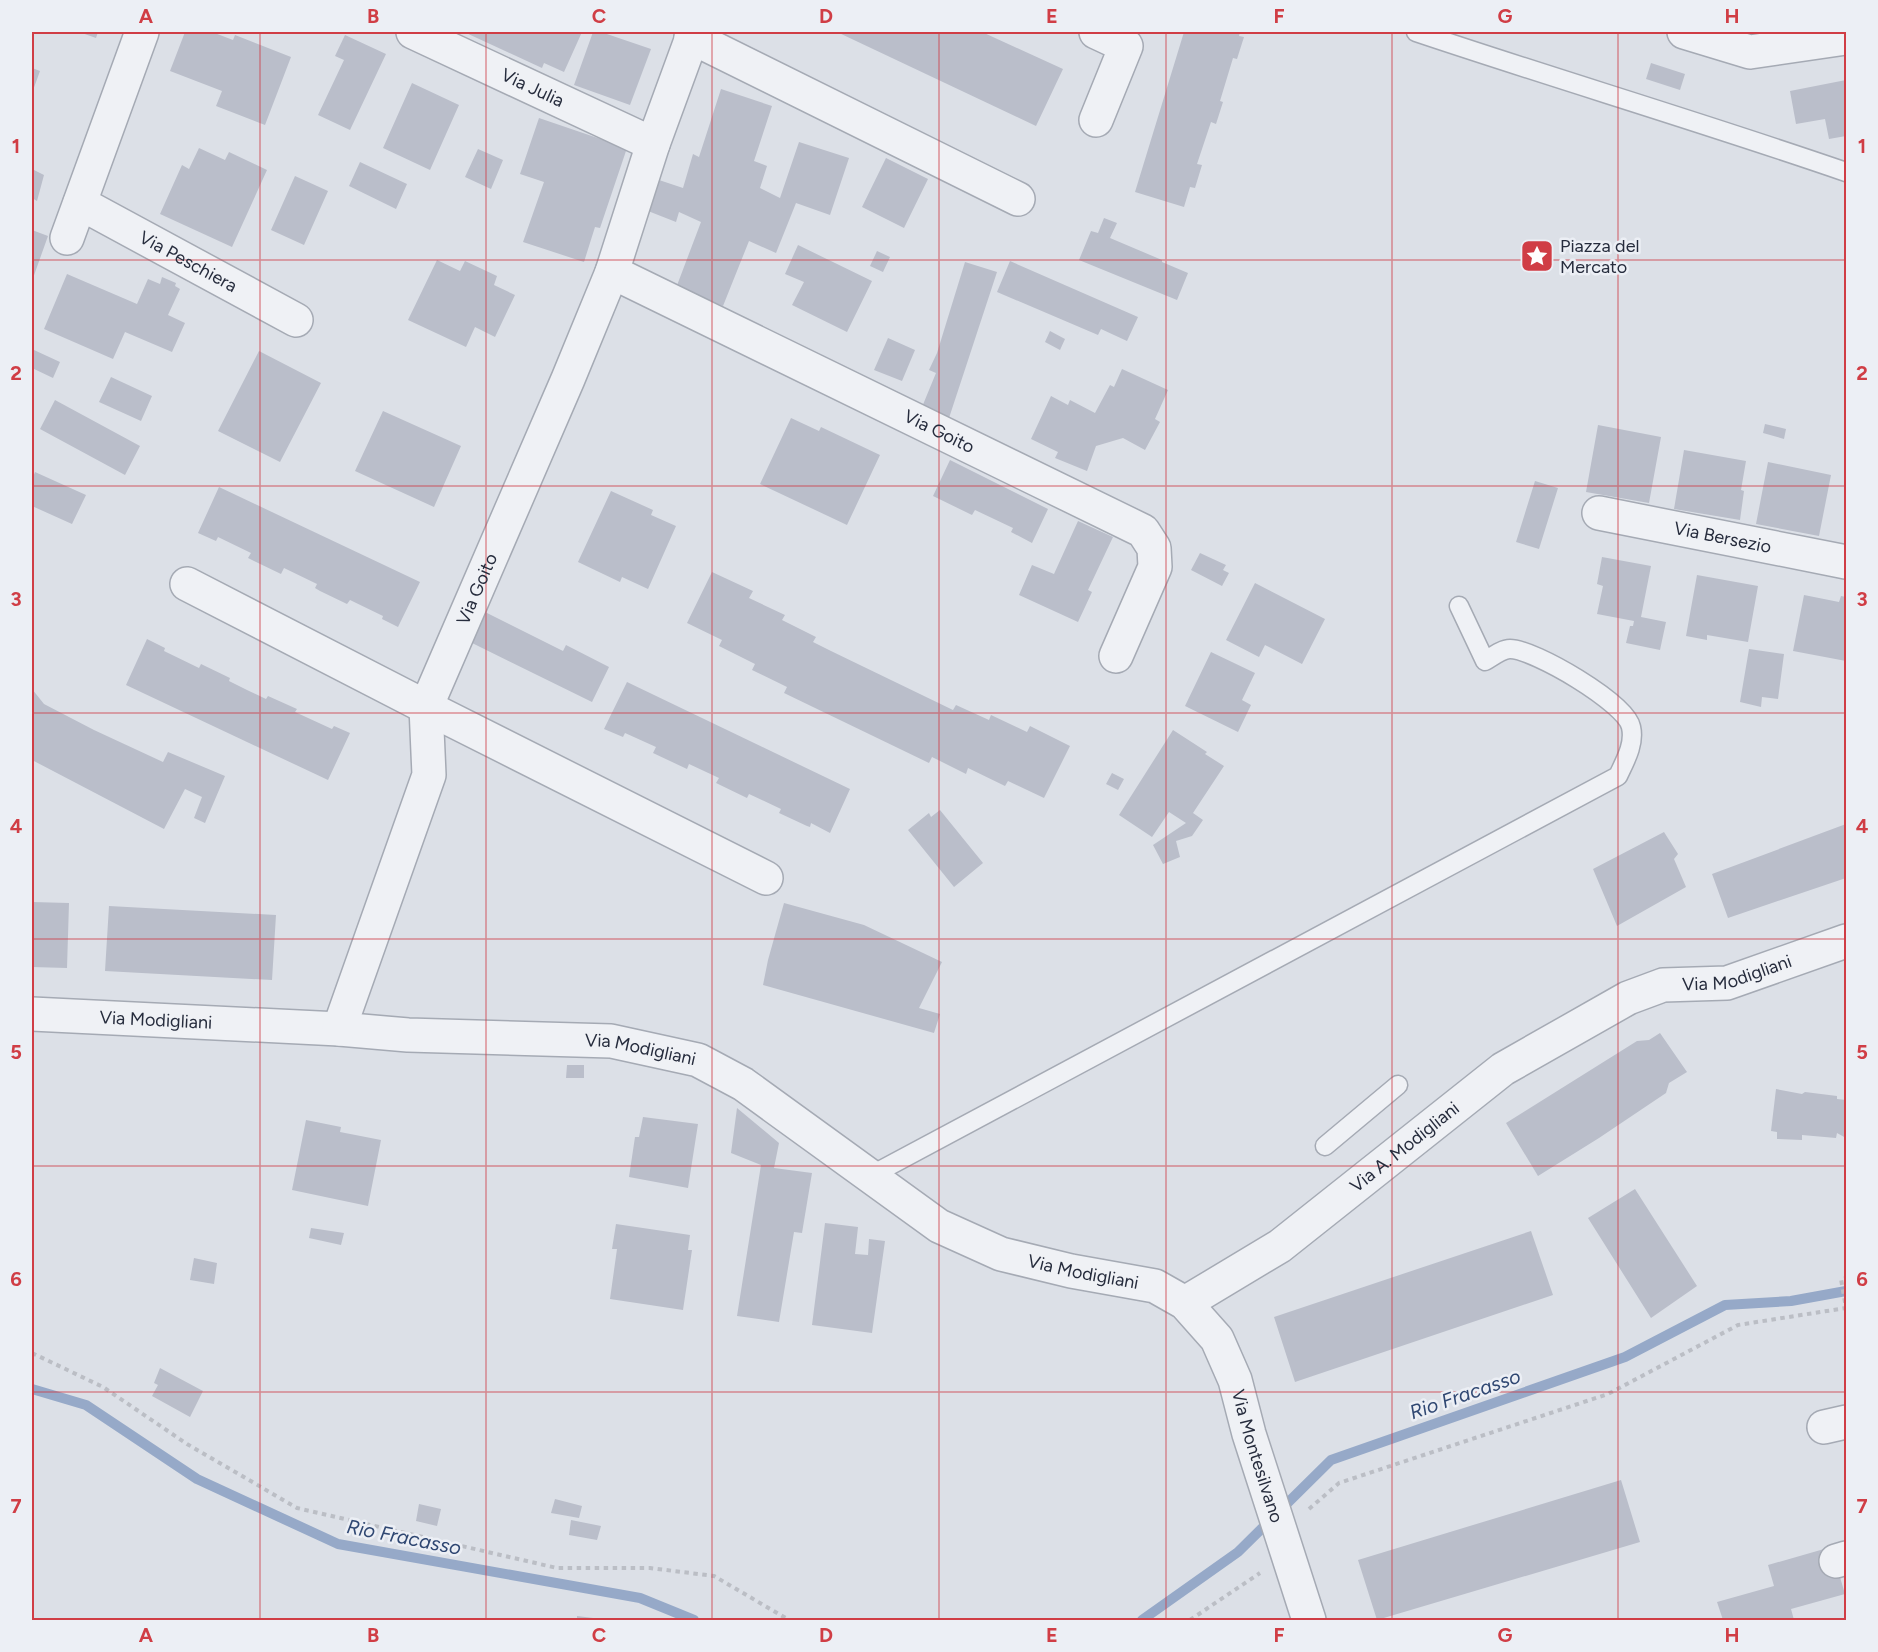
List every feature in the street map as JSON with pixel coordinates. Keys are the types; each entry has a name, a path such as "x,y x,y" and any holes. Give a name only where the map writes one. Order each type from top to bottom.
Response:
{"street":[{"path":"67,238 142,32"},
{"name":"Via Julia","path":"413,32 653,144"},
{"path":"1096,32 1126,46 1096,120"},
{"path":"1684,32 1750,52 1846,38"},
{"name":"Via Goito","path":"339,1029 429,775 426,707 612,273 653,144 692,34 1018,199"},
{"name":"Via Peschiera","path":"80,203 296,320"},
{"name":"Via Goito","path":"612,273 1143,531 1154,548 1155,567 1116,656"},
{"name":"Via Bersezio","path":"1599,513 1846,562"},
{"path":"187,584 766,878"},
{"name":"Via Modigliani","path":"1628,998 1663,985 1727,983 1846,942"},
{"name":"Via A. Modigliani","path":"1185,1304 1280,1246 1503,1069 1628,998"},
{"name":"Via Modigliani","path":"32,1014 339,1029 408,1035 611,1041 698,1060 743,1084 939,1226 1001,1254 1071,1271 1155,1286 1185,1304"},
{"name":"Via Montesilvano","path":"1185,1304 1217,1339 1235,1380 1249,1434 1309,1620"}],"lane":[{"path":"1416,32 1846,172"},
{"path":"870,1176 1618,776 1630,749 1631,726 1621,711 1607,698 1532,653 1508,649 1485,660 1459,606"},
{"path":"1325,1146 1398,1085"}],"path":[{"path":"1190,1620 1288,1554 1297,1520 1339,1483 1608,1394 1738,1325 1846,1308 1841,1279 1846,1278"},
{"path":"32,1353 103,1387 187,1444 297,1508 557,1568 650,1568 714,1576 789,1620"}],"building":[{"path":"79,32 98,32 96,38"},
{"path":"185,32 212,32 233,40 235,35 291,57 265,125 216,106 222,91 170,71"},
{"path":"464,32 582,32 564,72 544,63 542,68"},
{"path":"593,32 601,32 651,49 630,105 574,85"},
{"path":"837,32 982,32 1063,69 1036,126"},
{"path":"1184,32 1240,32 1239,36 1244,37 1237,59 1233,58 1220,101 1223,102 1216,124 1211,122 1197,164 1202,165 1195,188 1190,187 1184,207 1135,192"},
{"path":"345,35 386,54 350,130 318,115 344,60 335,56"},
{"path":"1651,63 1685,74 1680,90 1646,79"},
{"path":"32,68 40,71 32,93"},
{"path":"1846,80 1846,136 1829,139 1825,119 1796,124 1790,91"},
{"path":"412,83 459,105 430,170 383,148"},
{"path":"721,89 772,106 754,161 767,166 760,188 780,198 799,142 849,158 830,215 796,203 776,253 749,241 723,306 676,288 701,222 679,212 676,222 648,211 659,180 683,188 693,154 699,157"},
{"path":"539,118 627,148 600,228 595,227 584,262 523,242 544,182 520,174"},
{"path":"199,148 225,160 229,152 267,170 232,247 160,214 182,165 189,169"},
{"path":"478,149 503,160 491,189 465,177"},
{"path":"886,158 928,179 904,228 862,207"},
{"path":"360,162 407,184 396,209 349,186"},
{"path":"32,169 44,175 37,201 32,198"},
{"path":"295,176 328,191 304,245 271,230"},
{"path":"1104,218 1117,223 1110,238 1188,273 1177,300 1079,260 1091,231 1098,233"},
{"path":"32,230 48,236 32,281"},
{"path":"798,245 872,281 847,332 792,305 804,282 785,274"},
{"path":"877,251 890,257 883,272 870,266"},
{"path":"437,260 460,271 465,261 497,276 494,285 515,295 495,337 475,327 466,347 408,320"},
{"path":"1010,261 1138,317 1127,341 1101,329 1098,335 997,292"},
{"path":"965,262 997,272 949,418 922,407 936,373 929,370 937,353"},
{"path":"67,274 137,304 148,279 160,284 162,277 176,283 175,286 180,289 168,315 185,323 172,352 125,332 113,359 44,329"},
{"path":"1050,331 1065,339 1060,350 1045,342"},
{"path":"888,338 915,350 902,381 874,370"},
{"path":"34,350 60,362 53,378 32,368"},
{"path":"259,351 321,383 280,462 218,431"},
{"path":"1122,369 1168,390 1155,419 1160,422 1145,450 1123,438 1096,446 1087,471 1055,458 1058,452 1031,439 1051,396 1068,405 1070,400 1095,413 1110,385 1114,387"},
{"path":"111,377 152,396 141,421 99,402"},
{"path":"55,400 140,446 125,475 40,429"},
{"path":"383,411 461,446 434,507 355,471"},
{"path":"791,418 819,431 821,427 880,455 847,525 760,484"},
{"path":"1765,424 1786,429 1784,439 1763,433"},
{"path":"1598,425 1661,437 1649,503 1586,492"},
{"path":"1684,450 1746,461 1741,490 1744,491 1740,520 1674,509"},
{"path":"950,460 1048,509 1032,543 1011,532 1013,528 975,510 972,515 933,496"},
{"path":"1768,462 1831,475 1819,536 1756,524"},
{"path":"35,472 86,495 72,524 32,506 32,480"},
{"path":"1535,481 1558,488 1539,549 1516,542"},
{"path":"219,487 420,582 398,627 382,619 383,616 350,600 347,604 320,591 315,588 317,584 284,568 281,574 248,558 251,553 218,537 216,541 198,533"},
{"path":"611,491 653,510 651,515 676,526 648,589 622,577 620,582 578,562"},
{"path":"1078,521 1113,537 1088,590 1092,592 1078,622 1019,595 1032,565 1054,574"},
{"path":"1200,553 1226,565 1223,570 1229,573 1222,586 1191,570"},
{"path":"1602,557 1651,566 1641,617 1666,622 1660,650 1626,643 1630,626 1633,626 1634,621 1597,614 1603,586 1597,584"},
{"path":"712,572 753,591 749,598 785,615 782,620 816,637 813,642 831,651 953,710 956,705 989,720 991,715 1027,732 1030,726 1070,746 1044,798 1008,781 1005,786 968,768 966,774 932,757 929,763 784,693 787,687 752,670 755,664 719,646 722,640 687,623"},
{"path":"1697,575 1758,586 1748,642 1707,635 1707,640 1686,636"},
{"path":"1255,583 1325,619 1302,664 1265,645 1259,657 1226,640"},
{"path":"1804,595 1839,602 1841,596 1846,597 1846,661 1793,651"},
{"path":"483,611 563,651 566,645 609,667 592,702 468,641"},
{"path":"147,639 165,648 164,651 199,668 201,664 266,699 268,696 297,709 295,712 332,729 334,726 350,733 328,780 126,685"},
{"path":"1749,649 1784,654 1778,699 1762,697 1761,707 1740,702"},
{"path":"1211,652 1255,673 1242,700 1251,705 1238,732 1185,706"},
{"path":"627,682 850,789 830,833 811,823 810,827 779,813 781,809 749,794 747,798 716,783 719,778 689,764 687,769 653,753 656,747 625,733 623,737 604,729"},
{"path":"32,689 44,704 163,762 168,752 225,776 205,823 194,818 202,797 185,789 164,829 32,760"},
{"path":"1173,730 1224,766 1193,813 1203,820 1192,836 1176,841 1180,857 1163,864 1153,845 1186,823 1169,812 1152,837 1119,815"},
{"path":"1112,773 1124,779 1118,790 1106,784"},
{"path":"940,810 983,863 954,887 908,830 929,813 931,817"},
{"path":"1846,824 1846,878 1728,918 1712,874"},
{"path":"1664,832 1678,854 1674,859 1686,887 1617,926 1593,869"},
{"path":"32,902 69,903 67,968 32,967"},
{"path":"784,903 864,925 942,962 919,1008 940,1014 934,1033 763,985"},
{"path":"109,906 276,915 272,980 105,971"},
{"path":"1660,1033 1687,1072 1669,1083 1666,1093 1538,1176 1506,1123 1637,1041 1649,1040"},
{"path":"567,1065 584,1065 584,1078 566,1078"},
{"path":"1776,1089 1802,1094 1805,1092 1837,1096 1837,1099 1846,1100 1846,1138 1837,1133 1836,1138 1802,1135 1802,1140 1777,1139 1777,1132 1771,1131"},
{"path":"737,1108 779,1143 774,1168 812,1173 802,1233 794,1232 779,1322 737,1316 761,1165 731,1153"},
{"path":"643,1117 698,1124 688,1188 629,1177 635,1137 639,1137"},
{"path":"306,1120 341,1127 340,1132 381,1140 368,1206 292,1190"},
{"path":"1635,1189 1697,1286 1651,1318 1588,1218"},
{"path":"825,1223 858,1227 855,1254 868,1255 869,1239 885,1241 872,1333 812,1325"},
{"path":"616,1224 690,1235 688,1250 692,1250 683,1310 610,1299 617,1249 612,1249"},
{"path":"311,1228 344,1233 341,1245 309,1238"},
{"path":"1531,1231 1553,1295 1295,1382 1274,1317"},
{"path":"194,1258 217,1263 214,1284 190,1280"},
{"path":"160,1368 203,1391 190,1417 152,1396 158,1385 154,1383"},
{"path":"1621,1480 1640,1542 1377,1620 1358,1560"},
{"path":"555,1499 582,1506 579,1518 551,1513"},
{"path":"419,1504 441,1509 437,1526 416,1521"},
{"path":"571,1520 601,1526 597,1540 569,1535"},
{"path":"1831,1547 1845,1594 1791,1609 1794,1620 1723,1620 1717,1602 1774,1586 1768,1565"},
{"path":"577,1616 601,1619 601,1620 577,1620"}],"waterway":[{"name":"Rio Fracasso","path":"1142,1620 1238,1552 1331,1460 1625,1357 1725,1305 1791,1301 1846,1291"},
{"name":"Rio Fracasso","path":"32,1389 86,1405 197,1479 338,1544 640,1598 694,1620"}],"place":[{"name":"Piazza del Mercato","path":"1537,256"}]}
